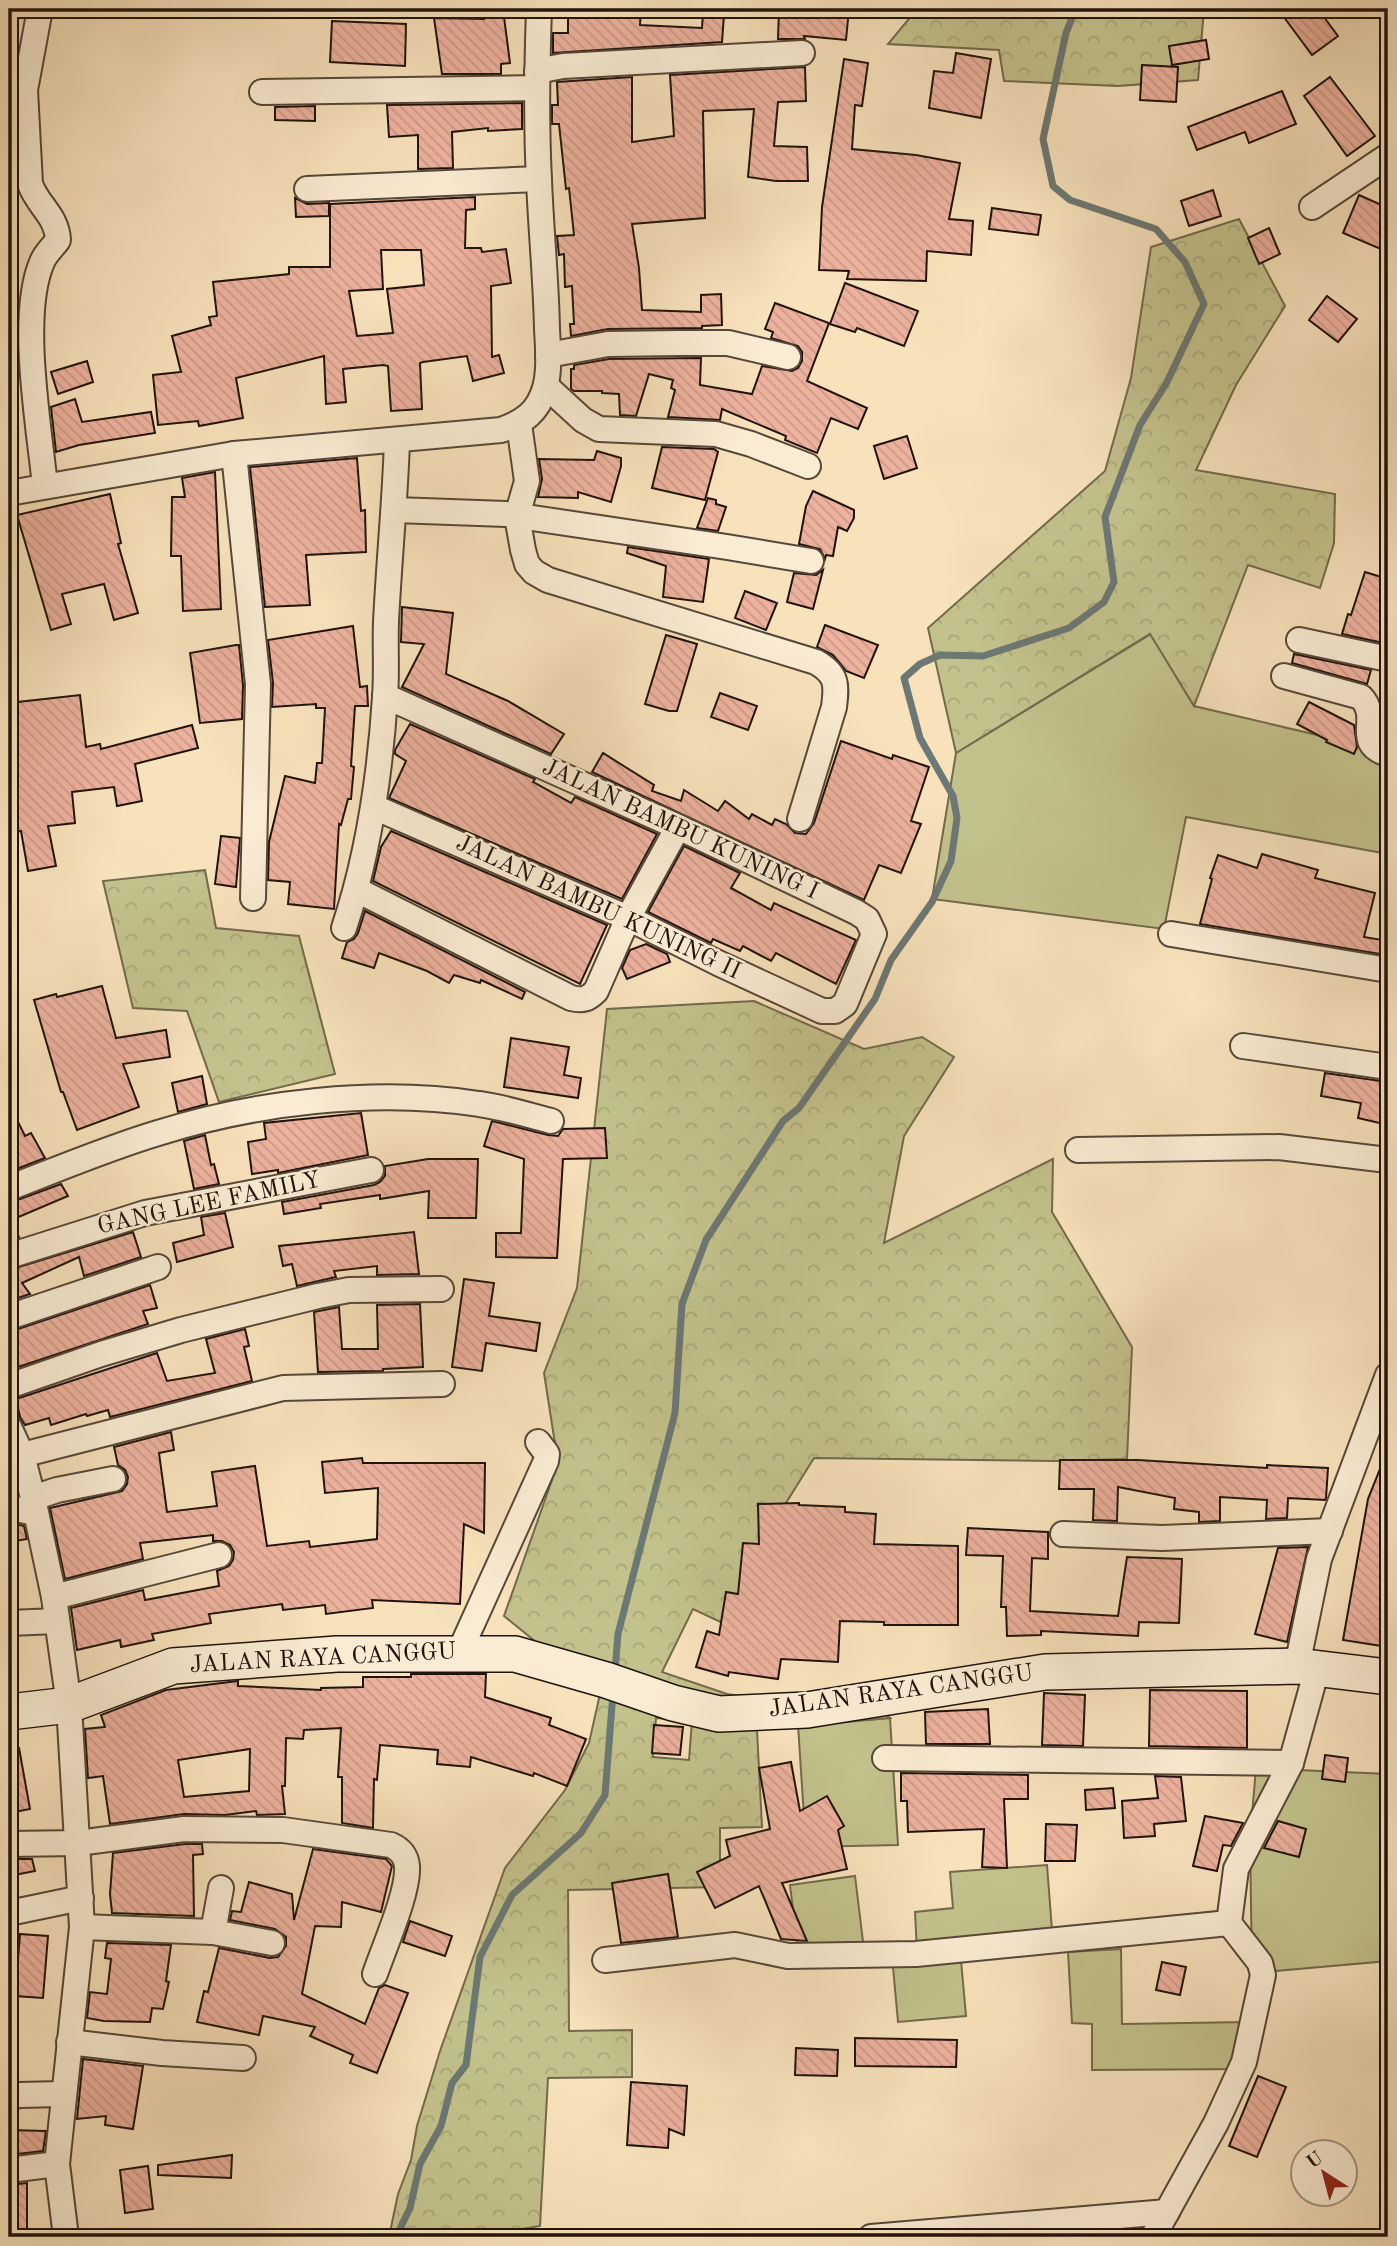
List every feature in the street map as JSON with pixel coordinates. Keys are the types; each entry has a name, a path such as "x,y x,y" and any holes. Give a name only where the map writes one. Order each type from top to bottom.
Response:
{"main road":[{"name":"JALAN RAYA CANGGU","path":"9,1712 69,1705 173,1667 337,1654 515,1654 606,1680 673,1703 719,1714 807,1710 1045,1672 1307,1667 1388,1678"}],"street":[{"path":"40,9 24,90 30,184 35,198 58,227 58,240 43,260 34,290 31,339 45,486"},
{"path":"9,493 234,454 501,430 519,424 531,415 546,386 548,355 539,179 539,9"},
{"path":"262,92 537,79 563,66 802,53"},
{"path":"1312,207 1388,156"},
{"path":"307,189 539,179"},
{"path":"548,355 608,344 727,343 788,357"},
{"path":"546,386 583,419 599,429 716,434 808,466"},
{"path":"519,424 527,481 517,516 527,564 534,572 548,580 816,662 828,669 836,690 834,708 800,818"},
{"path":"344,928 357,890 374,807 385,696 386,622 395,510 397,441"},
{"path":"234,454 258,684 253,898"},
{"path":"395,510 517,516 811,561"},
{"path":"1298,640 1388,659"},
{"path":"1284,677 1361,697 1370,710 1368,738 1371,746 1388,754"},
{"name":"JALAN BAMBU KUNING I","path":"385,696 678,827 867,919 874,934 845,1004 835,1011 822,1011"},
{"name":"JALAN BAMBU KUNING II","path":"374,807 628,918 718,964 822,1011"},
{"path":"357,890 580,1001 589,998 596,991 628,918 678,827"},
{"path":"1171,934 1388,970"},
{"path":"1243,1046 1388,1067"},
{"path":"9,1188 160,1132 218,1117 287,1105 382,1097 422,1098 480,1104 551,1121"},
{"path":"1077,1150 1279,1147 1388,1160"},
{"name":"GANG LEE FAMILY","path":"9,1256 145,1213 370,1170"},
{"path":"9,1317 158,1267"},
{"path":"9,1387 101,1354 181,1330 318,1296 349,1290 441,1289"},
{"path":"1153,2237 1216,2123 1244,2062 1264,1975 1259,1963 1229,1923 1236,1870 1291,1763 1307,1667 1313,1582 1329,1531 1388,1375"},
{"path":"22,1455 283,1388 442,1384"},
{"path":"9,1427 22,1455 34,1505 56,1609 69,1705 82,1927 57,2164 66,2237"},
{"path":"460,1653 546,1461 547,1454 538,1442"},
{"path":"9,1510 34,1505 57,1490 113,1479"},
{"path":"1063,1534 1162,1538 1329,1531"},
{"path":"9,1623 219,1555"},
{"path":"885,1758 1291,1763"},
{"path":"9,1844 78,1843 184,1829 207,1829 283,1830 391,1845 404,1855 407,1866 405,1885 375,1974"},
{"path":"213,1932 221,1888"},
{"path":"9,1913 81,1898"},
{"path":"605,1960 735,1945 788,1956 916,1954 1229,1923"},
{"path":"82,1927 213,1932 272,1943"},
{"path":"69,2042 162,2053 243,2057"},
{"path":"9,2098 19,2095 63,2094"},
{"path":"9,2170 57,2164"},
{"path":"870,2237 1167,2212"}],"green space":[{"path":"917,9 1204,9 1198,80 1118,86 1004,81 999,50 888,44"},
{"path":"1239,219 1285,306 1236,385 1196,470 1335,494 1334,543 1320,588 1248,565 1194,706 1150,634 956,753 928,628 1105,471 1131,378 1151,247"},
{"path":"1151,634 1194,706 1388,754 1388,854 1186,817 1164,929 932,899 956,753"},
{"path":"205,870 216,928 299,936 335,1074 219,1102 187,1011 133,1008 103,881"},
{"path":"754,1001 864,1049 922,1037 954,1057 904,1136 884,1243 1053,1159 1052,1212 1132,1347 1127,1459 1055,1461 814,1458 761,1543 740,1631 693,1609 662,1672 727,1694 794,1704 864,1698 890,1718 757,1730 762,1827 720,1828 720,1887 568,1890 569,2031 632,2030 632,2077 548,2078 540,2226 473,2237 389,2237 398,2194 411,2160 417,2126 440,2051 505,1868 565,1790 589,1743 600,1694 504,1616 558,1463 544,1373 577,1288 607,1009","holes":["656,1718 692,1721 689,1760 653,1757"]},
{"path":"890,1718 898,1845 806,1847 798,1725"},
{"path":"1256,1768 1388,1774 1388,1961 1252,1973 1250,1838"},
{"path":"1047,1865 1053,1943 960,1949 966,2016 898,2022 892,1956 917,1953 915,1912 953,1908 950,1872"},
{"path":"855,1876 865,1958 800,1966 790,1885"},
{"path":"1121,1949 1122,2024 1248,2022 1248,2069 1092,2070 1092,2024 1072,2023 1068,1952"}],"building":[{"path":"482,9 503,9 510,63 501,64 501,74 442,74 434,18 484,19"},
{"path":"568,9 641,9 640,25 702,28 703,13 724,15 722,42 553,53 553,33 568,33"},
{"path":"824,9 849,9 846,40 804,36 805,39 778,39 779,10 824,12"},
{"path":"1278,9 1318,9 1338,36 1312,55"},
{"path":"332,21 406,24 405,66 330,62"},
{"path":"1206,40 1209,59 1172,65 1169,46"},
{"path":"956,53 991,59 981,118 929,108 934,71 953,73"},
{"path":"844,59 868,63 862,106 855,105 852,149 916,155 960,163 949,219 973,221 971,255 927,251 926,281 847,279 849,271 819,270 822,207"},
{"path":"1142,65 1178,67 1176,102 1140,100"},
{"path":"805,67 806,101 778,102 774,146 807,147 808,181 776,181 748,177 754,109 703,111 705,218 632,224 642,310 701,312 701,295 721,294 722,325 702,328 608,329 571,336 570,324 574,324 572,286 565,287 564,254 559,255 557,236 574,235 559,124 552,124 552,105 558,105 557,82 632,77 632,142 674,136 670,75"},
{"path":"1330,77 1375,136 1347,156 1304,96"},
{"path":"1282,91 1296,124 1249,143 1245,132 1197,150 1188,127"},
{"path":"522,103 522,129 488,131 488,128 452,132 453,168 418,169 418,135 389,137 387,105"},
{"path":"315,106 315,121 275,120 275,107"},
{"path":"1213,190 1221,216 1189,226 1181,201"},
{"path":"1359,195 1388,208 1388,252 1343,233"},
{"path":"475,197 475,209 466,210 465,248 481,248 482,252 506,249 511,283 491,286 492,357 499,355 504,373 473,381 467,356 420,363 422,409 391,411 388,366 383,365 343,369 346,402 326,404 324,356 236,378 243,418 199,426 198,421 158,425 153,375 181,372 172,336 211,325 209,317 217,316 213,282 289,274 289,267 330,267 330,204","holes":["381,250 421,250 424,285 387,289 393,333 357,336 349,291 383,289"]},
{"path":"295,198 307,204 329,203 329,216 296,217"},
{"path":"992,208 1041,215 1038,235 989,229"},
{"path":"1269,228 1280,254 1259,264 1248,238"},
{"path":"845,283 918,311 904,346 857,328 855,332 830,324"},
{"path":"1327,296 1357,319 1338,342 1309,320"},
{"path":"775,303 829,323 807,381 867,408 858,429 831,418 817,453 785,440 786,436 722,409 720,420 668,417 675,390 671,388 673,380 649,374 636,416 620,415 619,394 571,389 571,369 574,369 574,365 609,359 701,358 700,385 752,394 762,366 792,371 798,368 802,361 802,352 798,346 771,338 773,332 765,329"},
{"path":"87,361 93,382 58,394 51,372"},
{"path":"75,399 82,422 151,412 155,433 79,445 56,452 51,407"},
{"path":"907,436 917,468 884,479 874,446"},
{"path":"662,447 714,449 718,452 705,500 652,488"},
{"path":"597,451 621,458 611,502 578,492 578,498 538,497 542,479 539,459 594,460"},
{"path":"357,458 361,511 365,510 366,552 306,555 310,605 265,607 250,467"},
{"path":"215,472 221,609 183,611 181,556 171,556 172,497 185,497 182,478"},
{"path":"813,491 854,510 854,518 847,531 838,527 833,556 826,555 825,559 820,549 799,544 806,506"},
{"path":"110,494 121,543 118,544 138,613 114,620 104,584 62,594 71,624 51,630 17,515"},
{"path":"708,498 726,507 718,531 697,528"},
{"path":"628,547 709,559 703,602 663,597 666,566 627,553"},
{"path":"823,570 813,609 787,602 794,573 816,575"},
{"path":"1365,572 1388,579 1388,644 1342,634"},
{"path":"745,591 777,603 766,630 735,618"},
{"path":"402,607 453,613 446,674 508,701 564,734 551,754 402,687 424,644 401,642"},
{"path":"825,625 878,645 864,678 846,671 833,655 817,647"},
{"path":"353,626 360,687 367,686 368,706 355,706 351,799 348,799 341,825 339,824 334,909 288,904 290,882 268,880 269,842 285,776 315,783 317,763 322,763 325,708 316,708 316,704 272,707 273,683 268,640"},
{"path":"666,635 697,644 677,711 645,704"},
{"path":"239,645 243,685 242,719 200,723 190,653"},
{"path":"1294,654 1371,670 1367,684 1292,663"},
{"path":"720,693 757,706 748,730 711,717"},
{"path":"80,695 86,747 100,744 101,749 192,725 198,748 135,764 142,801 117,806 114,787 72,792 75,823 48,826 56,866 28,871 21,831 9,832 9,703"},
{"path":"1309,702 1354,725 1357,747 1354,754 1326,742 1327,740 1297,724"},
{"path":"410,724 535,779 533,782 571,803 575,797 657,834 622,899 389,798 406,761 395,754 395,750"},
{"path":"841,741 892,759 893,755 929,767 911,821 921,824 901,873 879,865 864,900 592,772 603,753 654,785 652,791 681,801 684,790 718,811 725,801 749,819 752,814 772,825 775,819 786,824 795,833 806,834 814,823"},
{"path":"391,831 607,925 580,984 373,881 381,847"},
{"path":"221,836 240,838 236,887 215,884"},
{"path":"684,846 740,873 731,888 771,910 774,903 856,940 836,984 776,953 771,961 743,946 740,951 713,939 711,943 648,912"},
{"path":"1262,854 1318,870 1315,878 1375,893 1364,937 1388,941 1386,955 1200,924 1218,855 1257,868"},
{"path":"365,911 525,992 522,999 481,980 480,983 454,975 449,983 427,971 379,953 374,968 342,958 347,942 354,939 358,933"},
{"path":"646,944 667,954 670,962 627,979 622,968 630,950"},
{"path":"102,986 116,1038 166,1030 170,1057 123,1064 139,1107 77,1130 61,1092 34,1000"},
{"path":"511,1038 569,1047 564,1075 581,1078 578,1098 504,1087"},
{"path":"1325,1073 1388,1082 1388,1125 1358,1118 1361,1103 1321,1096"},
{"path":"202,1076 207,1104 178,1112 172,1083"},
{"path":"9,1104 25,1136 31,1133 45,1158 9,1172"},
{"path":"361,1113 368,1155 278,1173 278,1170 252,1174 248,1142 266,1139 264,1123"},
{"path":"492,1121 558,1136 563,1129 605,1128 607,1158 563,1159 557,1258 496,1257 496,1233 521,1233 524,1159 484,1146"},
{"path":"205,1135 211,1165 214,1164 219,1184 194,1189 184,1141"},
{"path":"428,1159 478,1159 476,1218 428,1218 429,1191 380,1199 380,1195 320,1204 321,1208 284,1214 282,1202 374,1185 385,1176 385,1166"},
{"path":"61,1184 68,1196 9,1221 9,1203"},
{"path":"225,1213 233,1247 177,1262 173,1243 204,1235 201,1217"},
{"path":"9,1221 19,1237 9,1240"},
{"path":"133,1232 141,1257 84,1276 79,1257 22,1283 30,1294 9,1301 9,1270"},
{"path":"414,1232 419,1274 377,1275 377,1266 334,1271 336,1277 297,1286 292,1264 283,1266 279,1246"},
{"path":"464,1279 494,1283 489,1316 540,1323 536,1351 486,1343 482,1371 452,1367"},
{"path":"150,1285 157,1308 143,1311 148,1324 9,1370 9,1332"},
{"path":"420,1304 423,1367 318,1372 314,1312 339,1307 342,1349 378,1349 377,1305"},
{"path":"245,1329 249,1346 244,1347 252,1381 110,1417 108,1410 51,1425 49,1418 25,1425 20,1417 16,1399 157,1353 167,1381 215,1373 206,1339"},
{"path":"171,1432 174,1450 159,1453 167,1512 217,1506 212,1472 255,1466 267,1546 309,1541 310,1547 377,1539 378,1488 325,1493 322,1462 362,1458 363,1463 485,1463 484,1533 464,1524 460,1604 372,1600 373,1608 326,1614 325,1605 283,1610 282,1604 209,1614 211,1623 152,1634 154,1640 121,1647 120,1640 77,1650 71,1608 143,1590 145,1600 219,1586 217,1571 229,1566 233,1560 234,1552 230,1545 213,1541 213,1535 140,1543 143,1559 65,1579 50,1508 122,1491 128,1477 125,1470 118,1465 114,1447"},
{"path":"1386,1454 1388,1647 1343,1640 1368,1499"},
{"path":"1060,1460 1138,1460 1267,1468 1267,1465 1328,1468 1326,1498 1288,1498 1287,1518 1266,1519 1267,1500 1220,1497 1220,1521 1199,1522 1199,1512 1174,1509 1175,1498 1118,1487 1117,1521 1093,1520 1094,1489 1059,1489"},
{"path":"799,1503 845,1507 845,1512 876,1514 874,1544 958,1546 958,1625 884,1625 884,1622 840,1621 838,1662 781,1659 778,1679 729,1672 728,1676 696,1667 707,1631 719,1635 726,1592 738,1594 743,1543 759,1544 758,1504"},
{"path":"9,1525 24,1526 27,1539 9,1542"},
{"path":"968,1528 1048,1532 1048,1559 1032,1558 1030,1611 1118,1616 1127,1557 1182,1559 1179,1623 1139,1622 1138,1636 1041,1631 1041,1635 1007,1636 1006,1607 1001,1607 1003,1556 966,1555"},
{"path":"1308,1547 1287,1642 1255,1634 1278,1548"},
{"path":"411,1674 486,1674 485,1697 551,1718 549,1725 586,1739 567,1786 534,1773 533,1776 471,1757 470,1767 437,1764 438,1750 380,1745 377,1780 374,1779 373,1828 342,1823 342,1777 338,1777 341,1728 304,1730 303,1739 286,1738 285,1786 282,1786 285,1814 257,1815 256,1811 225,1815 184,1814 110,1824 103,1776 88,1778 85,1729 105,1727 101,1715 166,1690 238,1681 238,1686 321,1690 363,1687 363,1677 411,1677","holes":["250,1749 249,1791 184,1797 178,1760"]},
{"path":"1150,1690 1247,1691 1247,1748 1149,1746"},
{"path":"1044,1693 1085,1695 1083,1746 1042,1745"},
{"path":"988,1709 990,1744 926,1744 925,1712"},
{"path":"654,1725 683,1727 680,1755 652,1753"},
{"path":"19,1748 30,1809 9,1813 9,1749"},
{"path":"1325,1755 1348,1758 1345,1782 1322,1779"},
{"path":"791,1762 800,1811 827,1796 844,1826 838,1830 847,1869 782,1883 807,1941 781,1939 759,1886 715,1908 697,1872 730,1856 726,1840 770,1829 759,1768"},
{"path":"901,1773 1028,1775 1028,1799 1004,1799 1007,1868 982,1867 984,1829 908,1832 907,1801 901,1801"},
{"path":"1155,1776 1181,1777 1186,1821 1154,1824 1155,1836 1124,1838 1122,1801 1158,1798"},
{"path":"1113,1788 1115,1808 1086,1810 1085,1790"},
{"path":"1205,1816 1243,1823 1231,1846 1223,1845 1217,1871 1193,1866"},
{"path":"1278,1821 1306,1829 1299,1857 1264,1848"},
{"path":"1046,1824 1077,1825 1075,1861 1045,1861"},
{"path":"202,1844 203,1854 193,1855 194,1916 112,1913 110,1894 113,1853"},
{"path":"313,1849 386,1859 392,1866 381,1912 342,1902 341,1927 315,1926 302,1994 365,2024 379,1988 385,1985 408,1993 377,2073 350,2063 353,2055 310,2036 315,2027 263,2016 259,2035 197,2022 204,1991 208,1992 219,1948 270,1958 278,1957 286,1946 286,1937 275,1929 230,1920 232,1911 241,1912 249,1882 292,1894 294,1920"},
{"path":"9,1859 32,1859 35,1871 9,1876"},
{"path":"668,1874 678,1937 621,1943 612,1883"},
{"path":"410,1921 452,1936 445,1956 403,1942"},
{"path":"20,1934 48,1936 43,1998 15,1996"},
{"path":"107,1943 171,1945 166,1981 169,1982 163,2009 152,2008 150,2022 87,2018 90,1992 107,1994 111,1959 105,1958"},
{"path":"1162,1962 1186,1967 1180,1995 1156,1990"},
{"path":"855,2038 957,2040 956,2067 855,2066"},
{"path":"796,2048 838,2050 837,2076 795,2075"},
{"path":"83,2059 143,2066 133,2129 105,2125 106,2116 77,2119"},
{"path":"1258,2076 1286,2087 1257,2157 1229,2146"},
{"path":"631,2082 687,2086 684,2135 669,2129 668,2148 627,2145"},
{"path":"9,2130 46,2131 43,2151 9,2155"},
{"path":"232,2155 231,2178 158,2175 158,2165"},
{"path":"148,2166 153,2209 125,2213 120,2170"},
{"path":"27,2183 27,2237 11,2237 9,2185"}],"waterway":[{"path":"615,1671 618,1634 675,1413 682,1304 706,1240 783,1121 799,1108 875,999 891,960 932,902 951,861 957,818 953,796 920,738 904,678 920,664 940,655 983,656 1069,628 1104,602 1114,582 1105,517 1140,425 1166,384 1204,304 1185,262 1156,229 1070,200 1053,186 1043,139 1066,33 1074,13 1079,9"},
{"path":"396,2237 410,2208 420,2164 441,2126 452,2083 466,2065 480,1957 512,1895 581,1833 605,1795 613,1693"}]}
